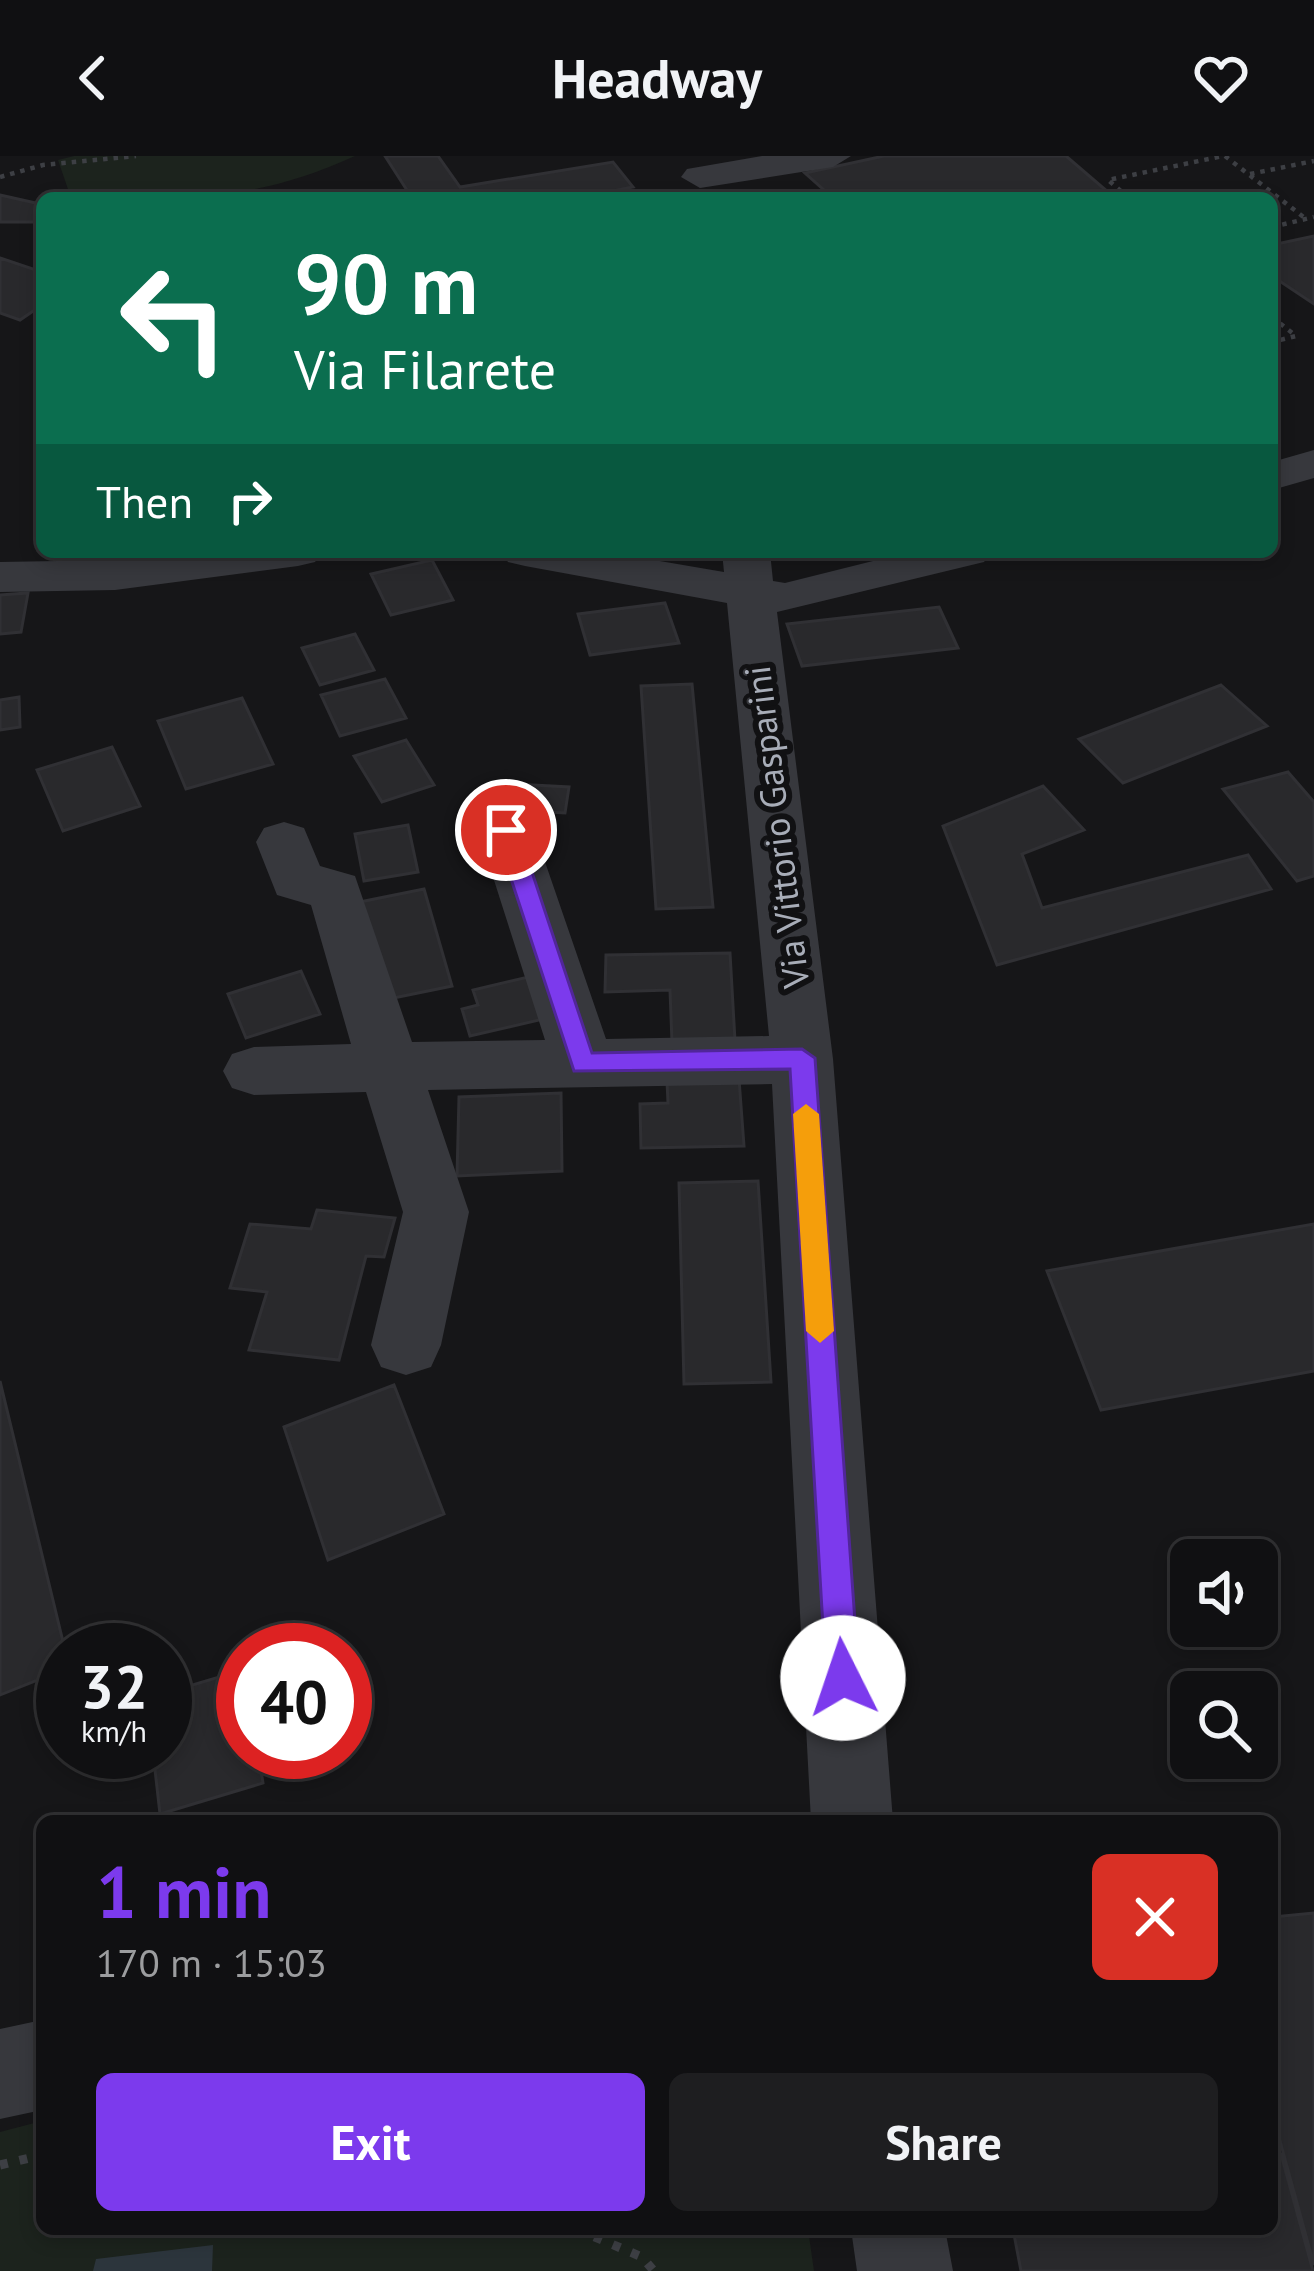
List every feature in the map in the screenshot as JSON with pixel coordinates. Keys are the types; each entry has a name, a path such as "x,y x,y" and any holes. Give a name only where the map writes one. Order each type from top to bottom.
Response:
{"street":[{"path":"700,177 833,156"},
{"path":"1278,474 1314,464"},
{"path":"0,577 94,577 249,558"},
{"path":"586,558 748,574 784,598 943,558"},
{"name":"Via Vittorio Gasparini","path":"748,574 802,1058 852,1815"},
{"path":"506,830 583,1064"},
{"path":"284,842 298,881 335,890 436,1212 406,1346"},
{"path":"254,1071 802,1058"},
{"path":"0,2074 36,2066"},
{"path":"899,2235 904,2271"}],"path":[{"path":"0,177 43,165 136,156"},
{"path":"1122,192 1108,180 1224,156 1274,192"},
{"path":"1249,174 1314,161"},
{"path":"1278,195 1310,218"},
{"path":"1278,226 1310,218"},
{"path":"1278,322 1296,336 1278,340"},
{"path":"0,2165 36,2156"},
{"path":"590,2235 642,2257 654,2271"}],"shaded area":[{"path":"74,156 355,156 282,183 236,192 69,192 58,160"},
{"path":"36,2123 36,2235 809,2235 814,2271 0,2271 0,2132"},
{"path":"213,2245 212,2271 93,2271 96,2259"}],"building":[{"path":"385,156 438,156 460,187 613,162 633,187 608,192 408,192"},
{"path":"884,156 1066,156 1108,192 826,192 805,173"},
{"path":"0,195 36,203 36,222 0,222"},
{"path":"1314,236 1314,304 1278,280 1278,244"},
{"path":"0,258 36,270 36,309 20,320 0,313"},
{"path":"432,560 453,600 391,615 371,574"},
{"path":"28,593 21,632 0,634 0,595"},
{"path":"665,603 679,643 590,655 578,614"},
{"path":"939,607 958,648 802,666 787,624"},
{"path":"355,634 374,670 320,685 302,648"},
{"path":"385,679 406,718 340,736 321,695"},
{"path":"692,684 713,907 656,909 641,686"},
{"path":"1221,685 1267,726 1123,783 1079,739"},
{"path":"19,697 20,727 0,730 0,700"},
{"path":"242,698 273,764 186,789 158,721"},
{"path":"406,740 434,785 382,802 354,756"},
{"path":"112,747 140,806 63,831 37,770"},
{"path":"1288,772 1314,802 1314,876 1297,881 1223,789"},
{"path":"514,784 569,787 565,813 510,810"},
{"path":"1043,786 1084,830 1022,854 1042,908 1248,855 1271,889 997,965 943,826"},
{"path":"408,825 418,872 364,881 355,834"},
{"path":"424,889 452,986 374,1002 350,904"},
{"path":"730,953 735,1041 672,1042 670,990 605,992 606,955"},
{"path":"301,971 320,1014 246,1038 228,994"},
{"path":"537,975 552,1017 470,1036 462,1009 478,1005 473,990"},
{"path":"739,1079 744,1146 641,1148 640,1104 668,1103 667,1081"},
{"path":"561,1093 562,1171 457,1176 459,1097"},
{"path":"758,1181 771,1382 684,1384 679,1183"},
{"path":"317,1210 395,1218 384,1257 366,1256 339,1360 249,1350 267,1292 230,1288 250,1224 311,1229"},
{"path":"1314,1224 1314,1371 1101,1410 1047,1271"},
{"path":"0,1381 58,1623 36,1623 36,1681 0,1695"},
{"path":"394,1385 444,1514 328,1560 284,1427"},
{"path":"216,1678 216,1779 262,1779 263,1783 160,1814 156,1779 192,1779 192,1685"},
{"path":"1314,1913 1314,2265 1278,2134 1278,1916"},
{"path":"1278,2154 1313,2271 1021,2271 1014,2235 1278,2235"}],"slow traffic":[{"path":"806,1114 820,1331"}],"route":[{"path":"506,830 583,1064 802,1058 843,1678"}]}
